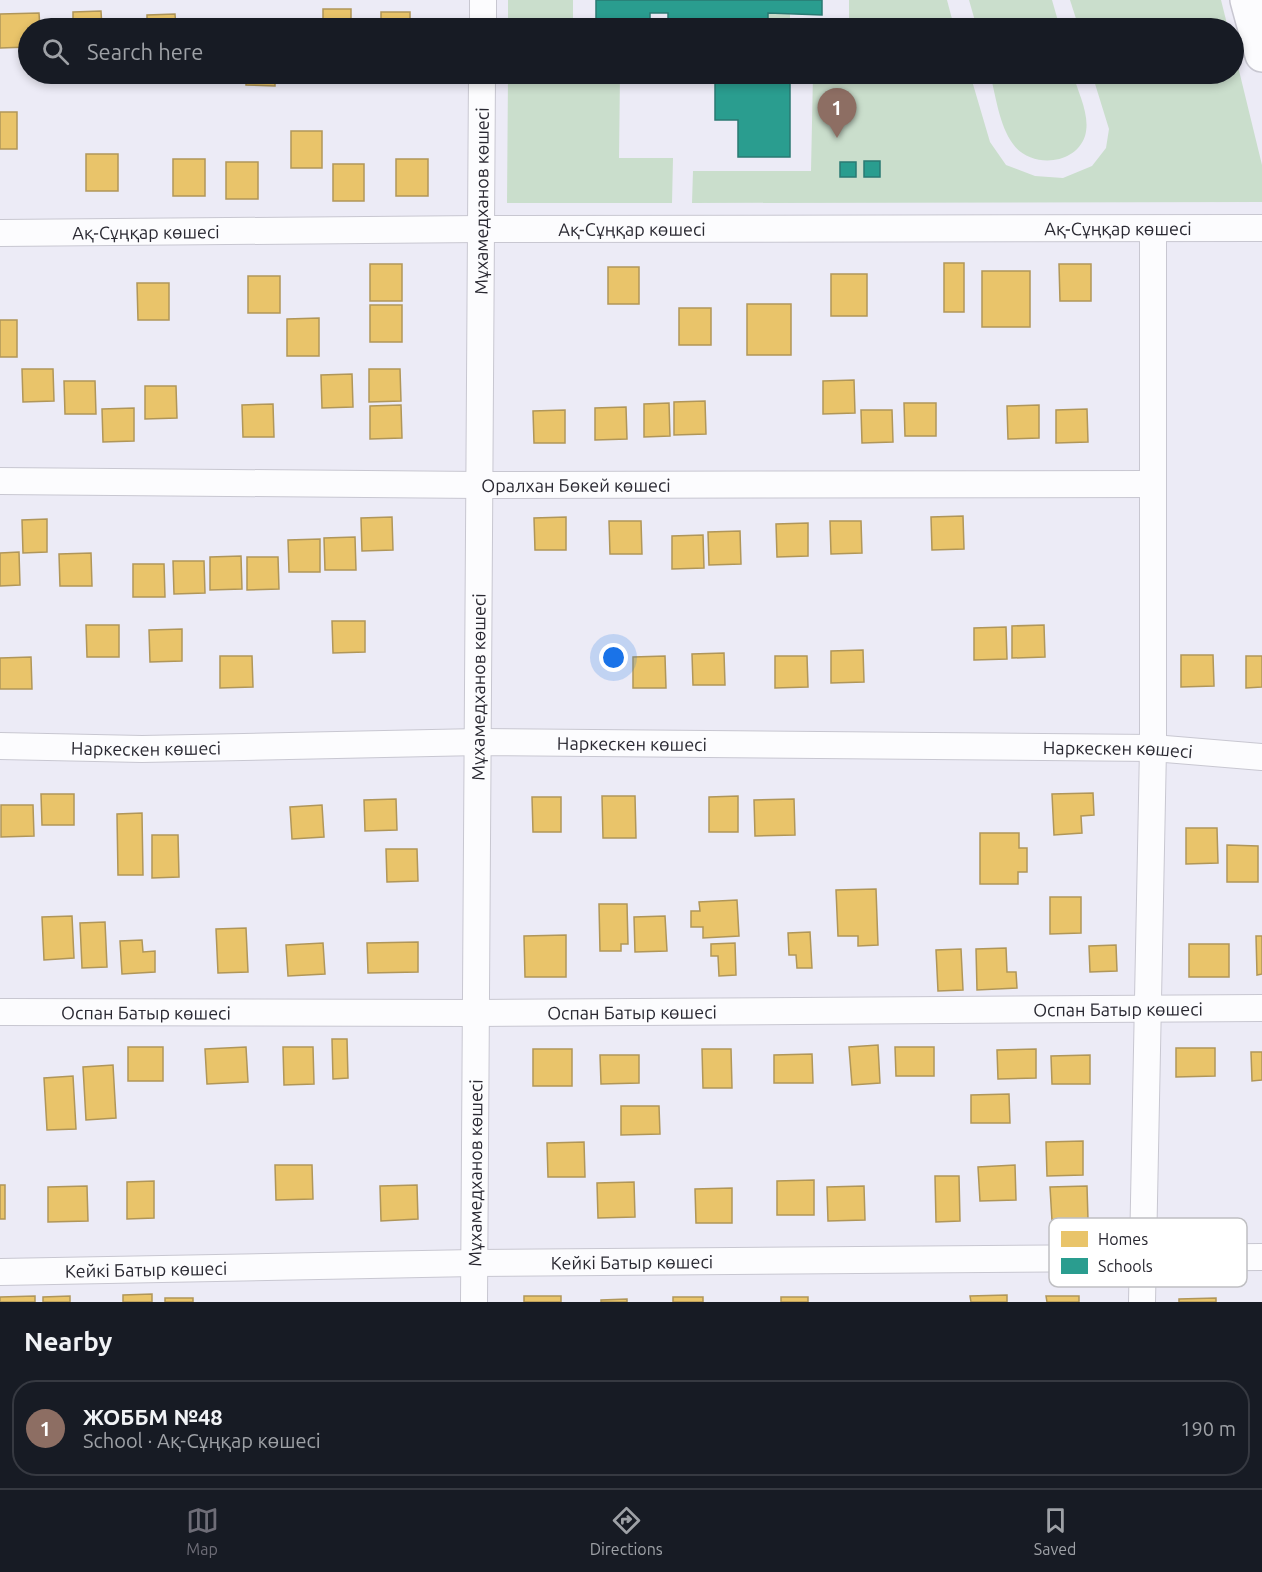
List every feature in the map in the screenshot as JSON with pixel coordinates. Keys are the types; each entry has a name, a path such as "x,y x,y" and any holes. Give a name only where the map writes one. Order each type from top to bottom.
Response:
{"main road":[{"path":"1247,0 1262,55"}],"street":[{"path":"483,0 483,18"},
{"name":"Мұхамедханов көшесі","path":"474,1302 482,84"},
{"name":"Ақ-Сұңқар көшесі","path":"0,233 480,229 1262,228"},
{"path":"1143,1218 1153,748 1153,229"},
{"name":"Оралхан Бөкей көшесі","path":"0,481 479,485 1153,484"},
{"name":"Наркескен көшесі","path":"0,746 142,749 479,742 1153,748 1262,757"},
{"name":"Оспан Батыр көшесі","path":"0,1012 1262,1008"},
{"name":"Кейкі Батыр көшесі","path":"1247,1257 1262,1257"},
{"name":"Кейкі Батыр көшесі","path":"0,1272 474,1263 1049,1259"}],"green space":[{"path":"508,0 573,0 573,18 508,18"},
{"path":"849,0 947,0 952,18 849,18"},
{"path":"969,0 1052,0 1057,18 974,18"},
{"path":"1070,0 1221,0 1226,18 1076,18"},
{"path":"768,14 790,14 790,18 768,18"},
{"path":"508,84 620,84 619,158 673,158 672,203 507,203"},
{"path":"813,84 973,84 990,142 1006,165 1035,176 1063,178 1092,166 1106,148 1109,129 1095,84 1242,84 1262,165 1262,202 692,203 693,171 811,171"},
{"path":"992,84 1076,84 1086,121 1085,136 1080,146 1062,158 1041,160 1030,157 1013,144 1004,128"}],"building: Homes":[{"path":"323,9 351,9 351,18 323,18"},
{"path":"101,11 101,18 73,18 73,12"},
{"path":"381,12 410,12 410,18 381,18"},
{"path":"39,13 39,18 18,18 18,47 0,48 0,14"},
{"path":"175,14 175,18 147,18 147,15"},
{"path":"275,84 275,86 246,85"},
{"path":"0,112 17,112 17,149 0,149"},
{"path":"291,131 322,131 322,168 291,168"},
{"path":"86,154 118,154 118,191 86,191"},
{"path":"173,159 205,159 205,196 173,196"},
{"path":"396,159 428,159 428,196 396,196"},
{"path":"226,162 258,162 258,199 226,199"},
{"path":"333,164 364,164 364,201 333,201"},
{"path":"944,263 964,263 964,312 944,312"},
{"path":"370,264 402,264 402,301 370,301"},
{"path":"1059,264 1091,264 1091,301 1060,301"},
{"path":"608,267 639,267 639,304 608,304"},
{"path":"982,271 1030,271 1030,327 982,327"},
{"path":"831,274 867,274 867,316 831,316"},
{"path":"248,276 280,276 280,313 248,313"},
{"path":"137,283 169,283 169,320 138,320"},
{"path":"747,304 791,304 791,355 747,355"},
{"path":"370,305 402,305 402,342 370,342"},
{"path":"679,308 711,308 711,345 679,345"},
{"path":"319,318 319,356 287,356 287,319"},
{"path":"0,320 17,320 17,357 0,357"},
{"path":"22,369 53,369 54,401 23,402"},
{"path":"369,369 400,369 401,401 369,402"},
{"path":"352,374 353,407 322,408 321,375"},
{"path":"854,380 855,413 823,414 823,381"},
{"path":"64,381 95,381 96,414 65,414"},
{"path":"145,386 176,386 177,418 145,419"},
{"path":"705,401 706,434 674,435 674,402"},
{"path":"669,403 670,436 644,437 644,404"},
{"path":"904,403 936,403 936,436 905,436"},
{"path":"273,404 274,437 243,437 242,405"},
{"path":"401,405 402,438 370,439 370,406"},
{"path":"1039,405 1039,438 1008,439 1007,406"},
{"path":"626,407 627,439 595,440 595,408"},
{"path":"134,408 134,441 103,442 102,409"},
{"path":"1087,409 1088,442 1056,443 1056,410"},
{"path":"565,410 565,443 534,443 533,411"},
{"path":"861,410 892,410 893,442 862,443"},
{"path":"963,516 964,549 932,550 931,517"},
{"path":"392,517 393,550 362,551 361,518"},
{"path":"566,517 566,550 535,550 534,518"},
{"path":"47,519 47,552 23,553 22,520"},
{"path":"609,521 641,521 642,554 610,554"},
{"path":"830,521 861,521 862,553 831,554"},
{"path":"808,523 808,556 777,557 776,524"},
{"path":"740,531 741,564 709,565 708,532"},
{"path":"703,535 704,568 672,569 672,536"},
{"path":"355,537 356,570 325,570 324,538"},
{"path":"320,539 320,572 289,572 288,540"},
{"path":"19,552 20,585 0,586 0,553"},
{"path":"91,553 92,586 60,586 59,554"},
{"path":"241,556 242,589 210,590 210,557"},
{"path":"247,557 278,557 279,589 247,590"},
{"path":"173,561 204,561 205,593 174,594"},
{"path":"133,564 164,564 165,597 133,597"},
{"path":"332,621 365,621 365,652 333,653"},
{"path":"86,625 119,625 119,657 87,657"},
{"path":"1044,625 1045,657 1012,658 1012,626"},
{"path":"1006,627 1007,659 974,660 974,628"},
{"path":"182,629 182,661 150,662 149,630"},
{"path":"863,650 864,682 831,683 831,651"},
{"path":"724,653 725,685 693,685 692,654"},
{"path":"1181,655 1213,655 1214,686 1181,687"},
{"path":"220,656 252,656 253,687 220,688"},
{"path":"665,656 666,688 633,688 633,657"},
{"path":"775,656 807,656 808,687 775,688"},
{"path":"1246,656 1262,656 1262,687 1246,688"},
{"path":"31,657 32,689 0,689 0,658"},
{"path":"1093,793 1094,815 1081,816 1082,833 1054,835 1052,794"},
{"path":"41,794 74,794 74,825 42,825"},
{"path":"602,796 635,796 636,838 603,838"},
{"path":"738,796 738,832 709,832 709,797"},
{"path":"532,797 561,797 561,832 533,832"},
{"path":"396,799 397,830 365,831 364,800"},
{"path":"794,799 795,835 755,836 754,800"},
{"path":"1,805 33,805 34,836 1,837"},
{"path":"322,805 324,837 292,839 290,807"},
{"path":"142,813 143,875 118,875 117,814"},
{"path":"1186,828 1217,828 1218,863 1186,864"},
{"path":"980,833 1019,833 1019,848 1027,848 1027,872 1018,872 1018,884 980,884"},
{"path":"152,835 178,835 179,877 152,878"},
{"path":"1227,845 1258,846 1258,882 1227,882"},
{"path":"386,849 417,849 418,881 387,882"},
{"path":"876,889 878,945 858,946 858,936 838,936 836,890"},
{"path":"1050,897 1081,897 1081,933 1050,934"},
{"path":"737,900 739,936 703,938 703,927 691,927 691,911 700,911 699,902"},
{"path":"599,904 627,904 628,944 621,944 621,951 600,951"},
{"path":"72,916 74,958 44,960 42,917"},
{"path":"665,916 667,951 635,952 634,917"},
{"path":"105,922 107,967 82,968 80,923"},
{"path":"246,928 248,972 218,973 216,929"},
{"path":"810,932 812,968 797,968 796,955 789,955 788,933"},
{"path":"566,935 566,977 525,977 524,936"},
{"path":"1256,936 1262,936 1262,974 1257,975"},
{"path":"142,940 143,952 155,951 155,972 122,974 120,941"},
{"path":"418,942 418,972 368,973 367,943"},
{"path":"323,943 325,974 288,976 286,945"},
{"path":"735,943 736,975 719,976 718,956 711,956 711,944"},
{"path":"1189,944 1229,944 1229,977 1189,977"},
{"path":"1116,945 1117,971 1090,972 1089,946"},
{"path":"1006,948 1007,972 1016,972 1017,988 977,990 976,949"},
{"path":"961,949 963,990 938,991 936,950"},
{"path":"332,1039 347,1039 348,1078 333,1079"},
{"path":"878,1045 880,1083 852,1085 849,1047"},
{"path":"128,1047 163,1047 163,1081 128,1081"},
{"path":"246,1047 248,1082 207,1084 205,1049"},
{"path":"283,1047 313,1047 314,1084 284,1085"},
{"path":"895,1047 934,1047 934,1076 896,1076"},
{"path":"1176,1048 1215,1048 1215,1076 1176,1077"},
{"path":"533,1049 572,1049 572,1086 533,1086"},
{"path":"702,1049 731,1049 732,1088 703,1088"},
{"path":"1036,1049 1036,1078 998,1079 997,1050"},
{"path":"1251,1052 1262,1052 1262,1080 1252,1081"},
{"path":"812,1054 813,1083 774,1083 774,1055"},
{"path":"600,1055 639,1055 639,1083 601,1084"},
{"path":"1090,1055 1090,1084 1052,1084 1051,1056"},
{"path":"113,1065 116,1118 86,1120 83,1067"},
{"path":"73,1076 76,1129 47,1130 44,1078"},
{"path":"1009,1094 1010,1123 971,1123 971,1095"},
{"path":"621,1106 659,1106 660,1134 621,1135"},
{"path":"1083,1141 1083,1175 1047,1176 1046,1142"},
{"path":"584,1142 585,1177 548,1177 547,1143"},
{"path":"275,1165 312,1165 313,1199 276,1200"},
{"path":"1015,1165 1016,1200 980,1201 978,1167"},
{"path":"935,1176 959,1176 960,1221 936,1222"},
{"path":"814,1180 814,1215 777,1215 777,1181"},
{"path":"154,1181 154,1218 127,1219 127,1182"},
{"path":"634,1182 635,1217 598,1218 597,1183"},
{"path":"0,1185 5,1185 5,1219 0,1219"},
{"path":"417,1185 418,1219 381,1221 380,1186"},
{"path":"87,1186 88,1221 48,1222 48,1187"},
{"path":"864,1186 865,1220 828,1221 827,1187"},
{"path":"1087,1186 1088,1218 1052,1218 1050,1187"},
{"path":"732,1188 732,1223 696,1223 695,1189"},
{"path":"152,1294 152,1302 123,1302 123,1295"},
{"path":"1007,1295 1007,1302 971,1302 970,1296"},
{"path":"35,1296 35,1302 0,1302 0,1297"},
{"path":"70,1296 70,1302 43,1302 43,1297"},
{"path":"524,1296 561,1296 561,1302 524,1302"},
{"path":"1046,1296 1079,1296 1079,1302 1047,1302"},
{"path":"673,1297 703,1297 703,1302 673,1302"},
{"path":"781,1297 808,1297 808,1302 781,1302"},
{"path":"165,1298 193,1298 193,1302 165,1302"},
{"path":"1216,1298 1216,1302 1179,1302 1179,1299"},
{"path":"627,1299 627,1302 601,1302 601,1300"}],"building: Schools":[{"path":"596,0 822,0 822,15 768,13 768,18 668,18 668,13 650,13 650,18 596,18"},
{"path":"715,84 790,84 790,157 738,157 738,120 715,120"},
{"path":"864,161 880,161 880,177 864,177"},
{"path":"840,162 856,162 856,177 840,177"}],"place":[{"name":"ЖОББМ №48","path":"837,138"}]}
